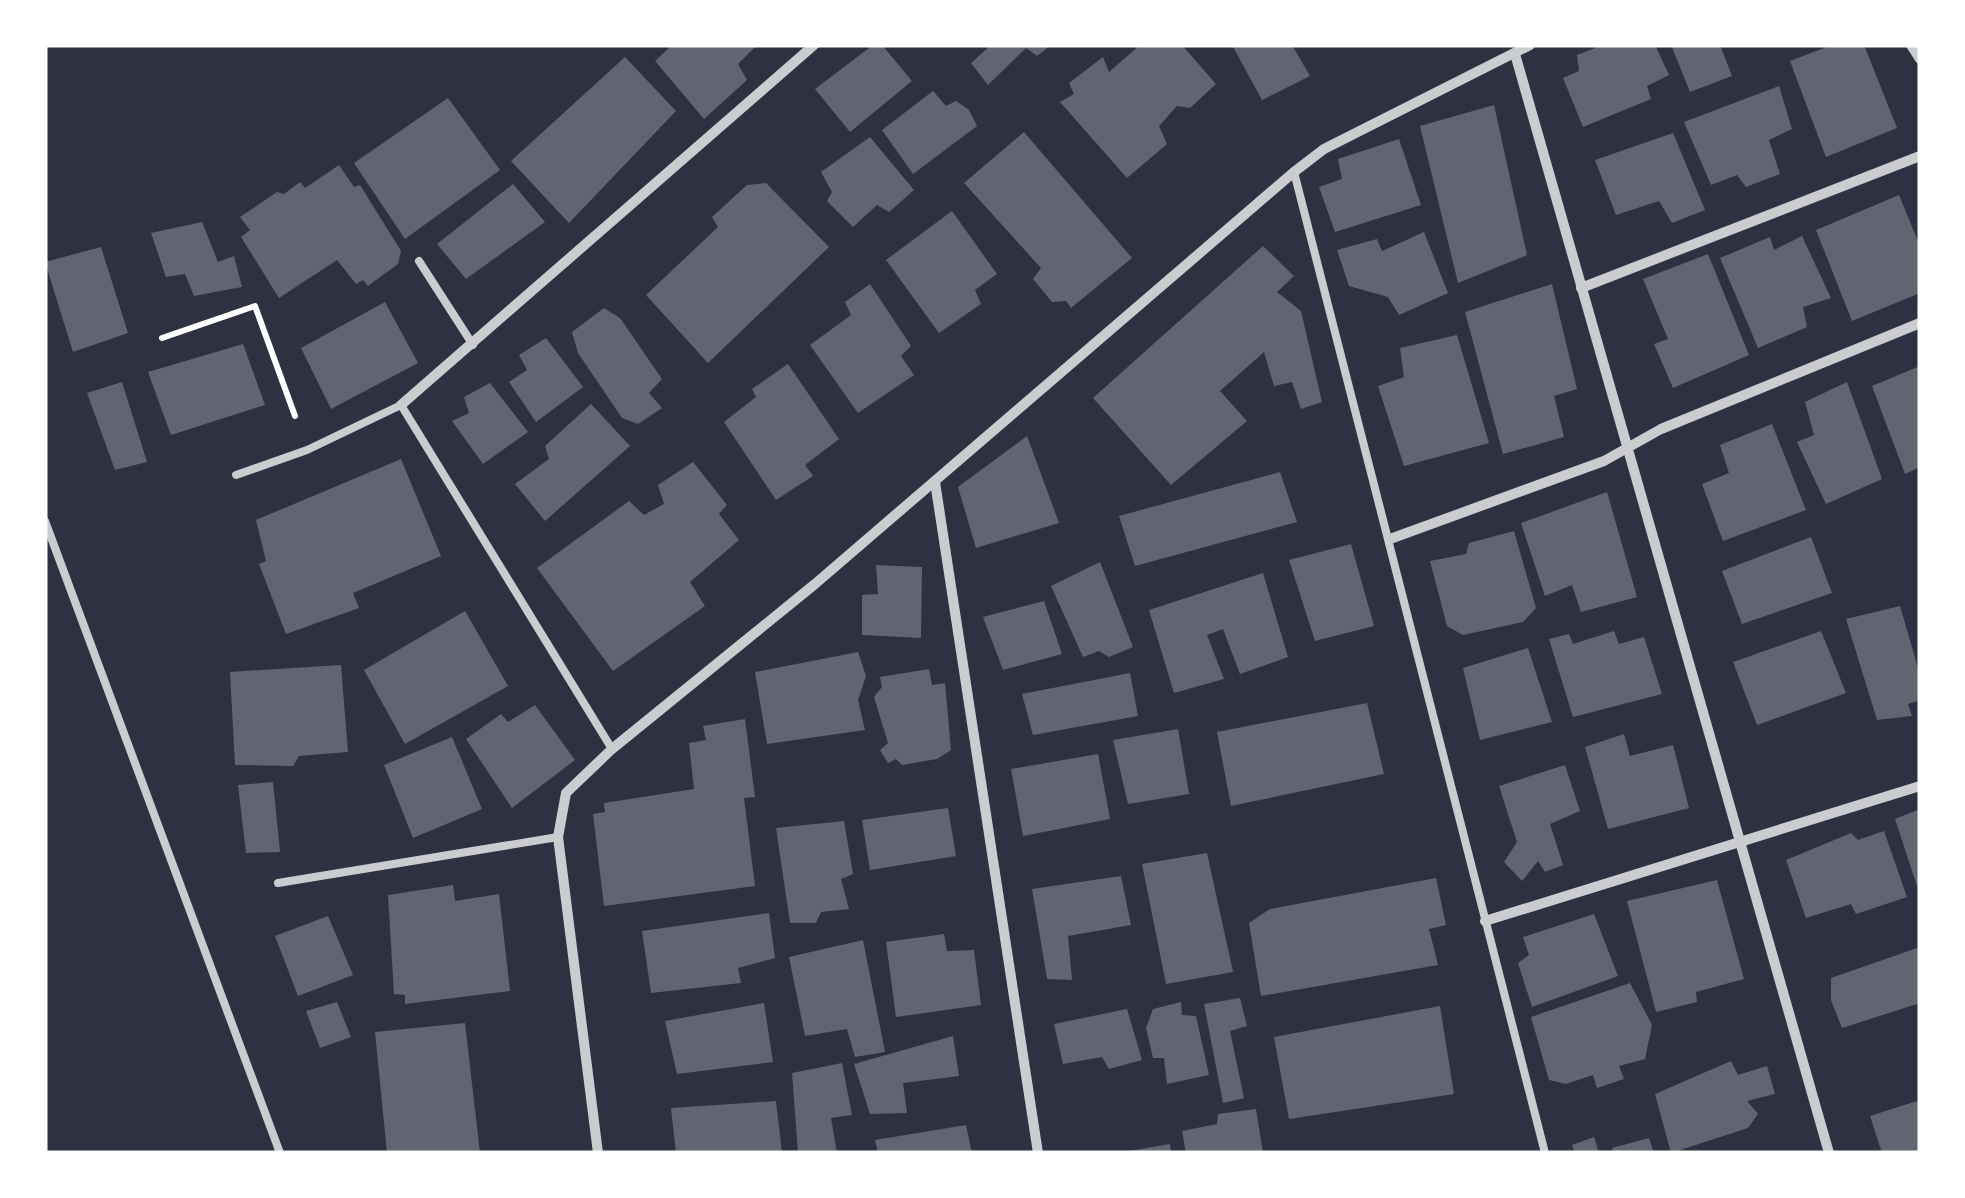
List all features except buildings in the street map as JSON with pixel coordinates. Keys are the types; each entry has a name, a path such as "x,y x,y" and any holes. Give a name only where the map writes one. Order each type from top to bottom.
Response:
{"street":[{"path":"401,405 814,45"},
{"path":"598,1153 558,837 566,792 612,749 935,482 1294,172 1324,149 1530,45"},
{"path":"1911,45 1920,59"},
{"path":"1514,54 1828,1153"},
{"path":"1581,288 1920,156"},
{"path":"1390,539 1604,462 1626,446 1920,323"},
{"path":"935,482 1038,1153"},
{"path":"1485,921 1920,786"}],"lane":[{"path":"1294,172 1545,1153"},
{"path":"419,261 472,346"},
{"path":"236,475 307,450 401,405 612,749"},
{"path":"45,521 280,1153"},
{"path":"278,883 558,837"}],"path":[{"path":"162,338 254,306 307,450"}]}
